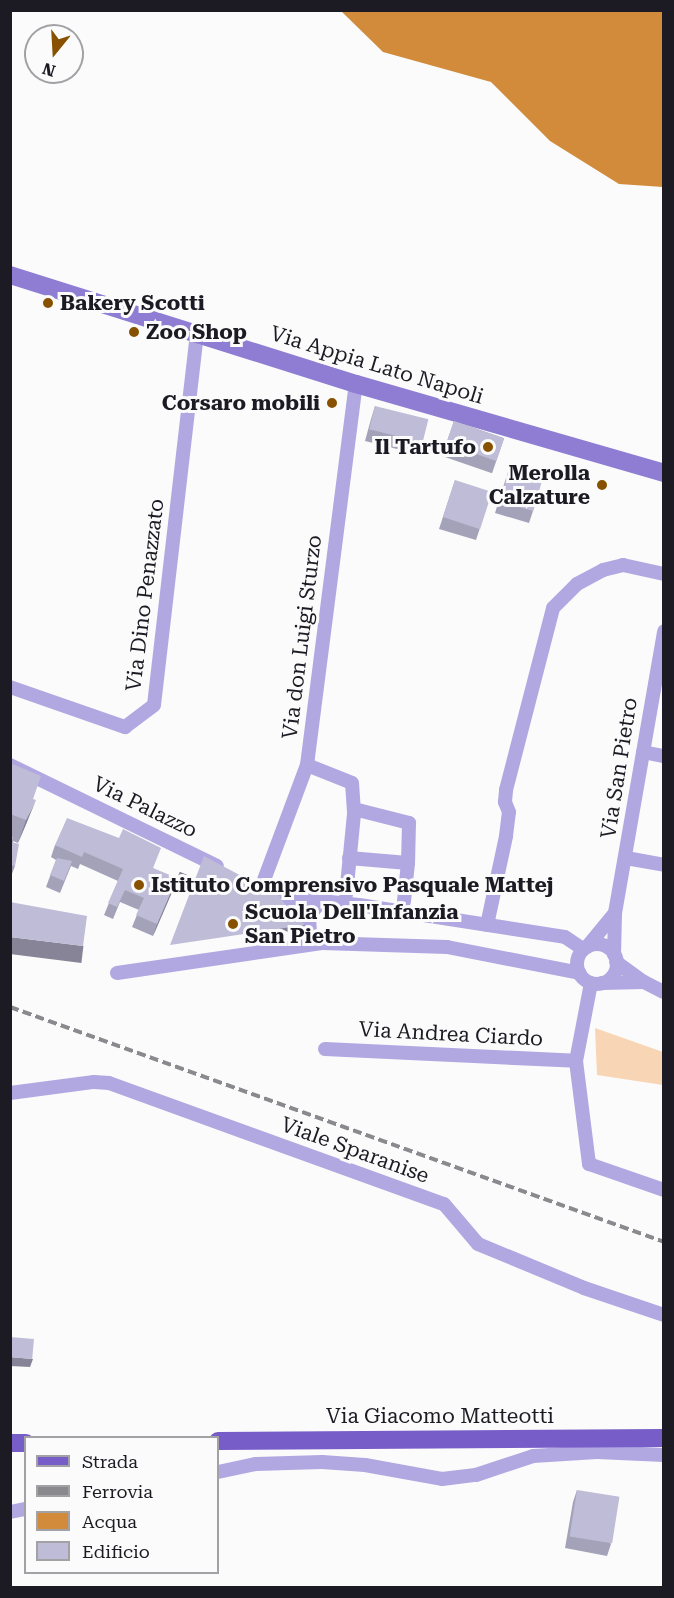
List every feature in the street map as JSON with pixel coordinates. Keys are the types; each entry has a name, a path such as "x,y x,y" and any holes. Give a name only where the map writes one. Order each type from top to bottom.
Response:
{"main road":[{"name":"Via Giacomo Matteotti","path":"219,1441 663,1438"}],"street":[{"name":"Via Appia Lato Napoli","path":"10,275 356,384 663,472"},
{"name":"Via Dino Penazzato","path":"10,687 125,727 154,705 197,333"},
{"name":"Via don Luigi Sturzo","path":"280,900 256,885 307,765 356,384"},
{"path":"487,925 507,836 506,790 553,608 577,584 603,570 623,565 663,574"},
{"name":"Via San Pietro","path":"615,958 615,913 663,631"},
{"path":"643,752 663,756"},
{"name":"Via Palazzo","path":"10,765 229,872"},
{"path":"307,765 352,783 354,809 346,895"},
{"path":"354,809 409,823 404,902"},
{"path":"349,858 408,862"},
{"path":"626,858 663,865"},
{"path":"322,942 296,921 280,900 287,898 324,902 565,937 585,948 602,945 644,982 663,992"},
{"path":"310,934 309,916 316,907 324,902"},
{"name":"Via San Pietro","path":"585,948 615,913"},
{"path":"117,973 322,942 447,947 579,973 596,983 644,982"},
{"path":"579,973 577,963 585,948"},
{"path":"615,958 614,974 596,983 576,1061 589,1164 663,1190"},
{"name":"Via Andrea Ciardo","path":"325,1049 576,1061"},
{"name":"Viale Sparanise","path":"10,1093 94,1082 110,1083 444,1204 478,1244 584,1288 663,1315"},
{"path":"644,1438 663,1444"},
{"path":"219,1472 256,1464 322,1462 365,1465 442,1479 476,1475 533,1456 597,1452 663,1455"}],"shaded area":[{"path":"595,1028 663,1052 663,1085 597,1075"}],"water":[{"path":"341,11 663,11 663,187 619,184 550,141 491,82 383,52"}],"building":[{"path":"375,406 428,419 423,443 369,429"},
{"path":"454,421 504,438 496,461 446,444"},
{"path":"511,462 545,472 533,511 500,501"},
{"path":"455,480 492,492 480,529 443,517"},
{"path":"10,763 41,776 33,799 36,800 26,820 10,814"},
{"path":"67,818 119,838 123,829 161,848 153,868 177,878 157,924 136,915 144,898 125,890 117,907 108,903 123,869 84,852 82,857 55,845"},
{"path":"10,836 13,837 12,842 19,844 15,866 10,865"},
{"name":"Scuola Dell'Infanzia San Pietro","path":"204,856 279,896 293,915 305,925 170,945"},
{"path":"57,858 72,861 64,881 50,875"},
{"path":"10,902 87,916 83,946 10,937"},
{"path":"10,1337 34,1339 32,1359 10,1357"},
{"path":"577,1490 619,1497 612,1543 570,1536"}],"railway":[{"path":"10,1007 664,1242"}],"place":[{"name":"Bakery Scotti","path":"48,303"},
{"name":"Zoo Shop","path":"134,332"},
{"name":"Corsaro mobili","path":"332,403"},
{"name":"Il Tartufo","path":"488,447"},
{"name":"Merolla Calzature","path":"602,485"},
{"name":"Istituto Comprensivo Pasquale Mattej","path":"139,885"},
{"name":"Scuola Dell'Infanzia San Pietro","path":"233,924"}]}
